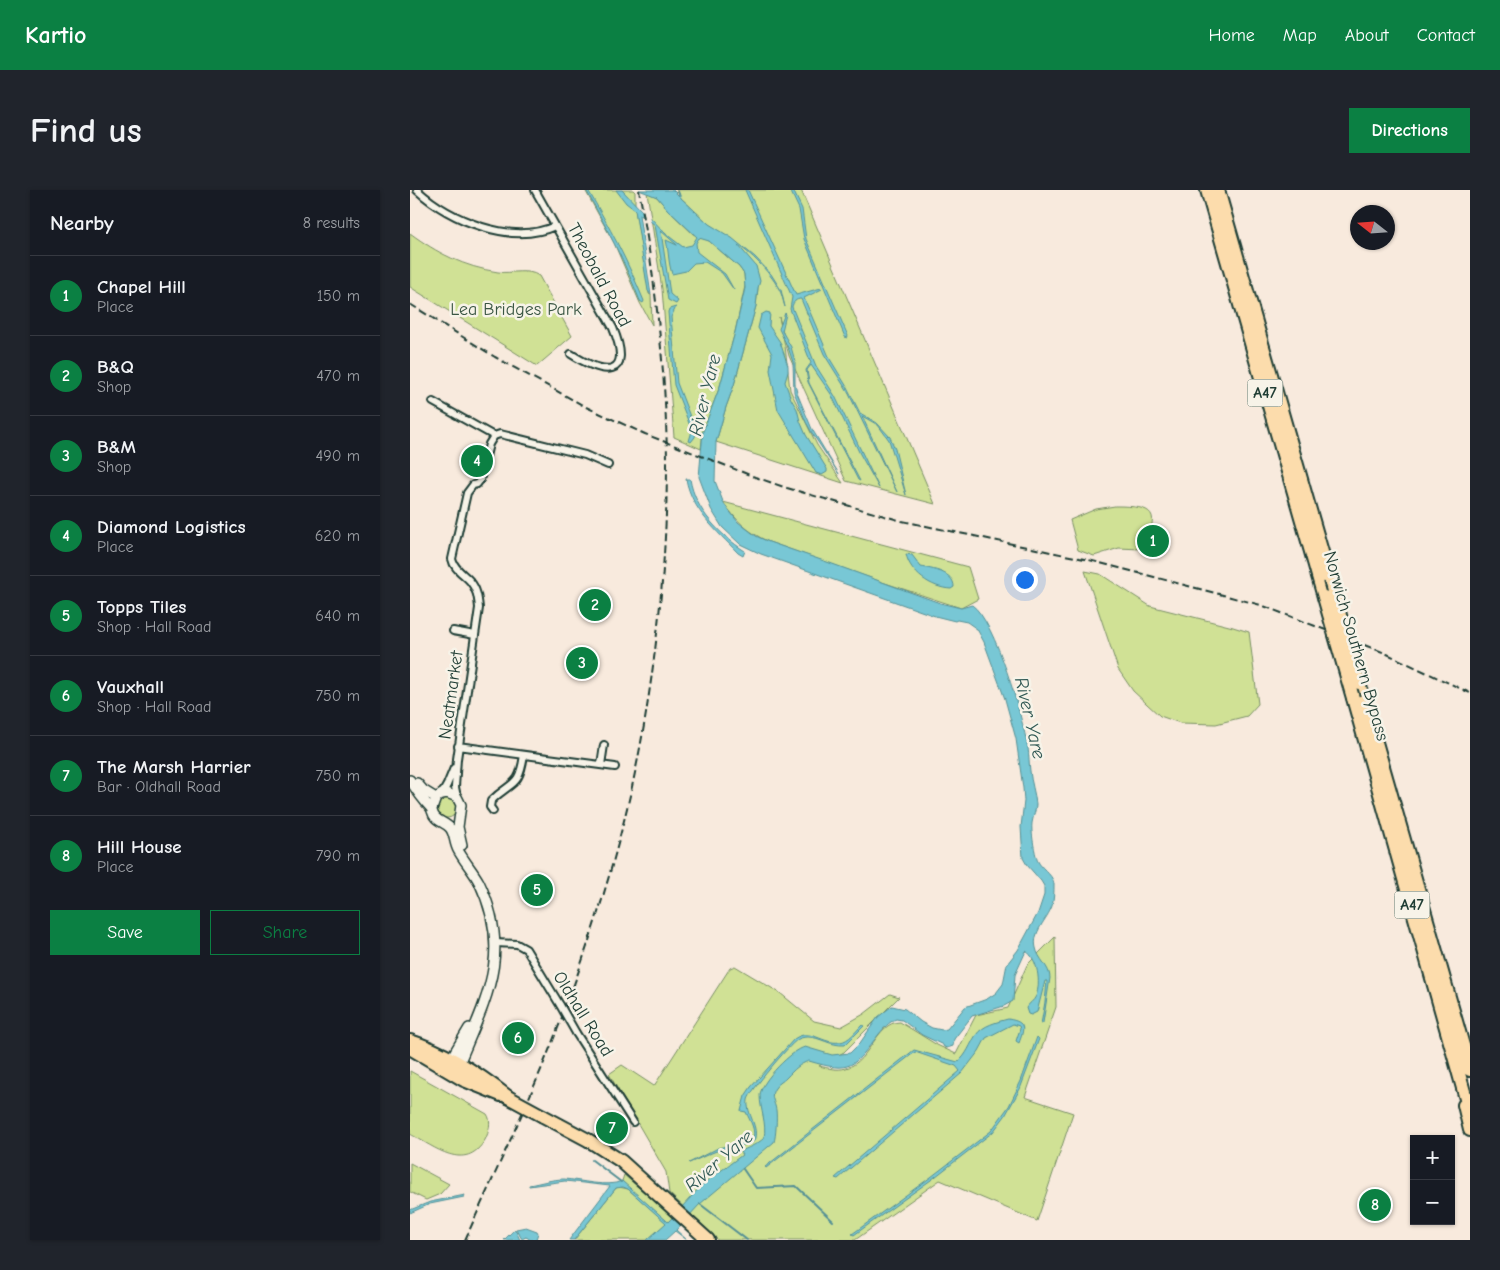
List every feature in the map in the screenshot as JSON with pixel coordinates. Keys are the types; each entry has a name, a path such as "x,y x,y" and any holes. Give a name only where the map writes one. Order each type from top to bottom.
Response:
{"highway":[{"name":"Norwich Southern Bypass","path":"1207,190 1470,1113"},
{"name":"Norwich Southern Bypass","path":"1218,190 1470,1069"},
{"name":"A47","path":"1447,1028 1470,1130"},
{"path":"410,1041 452,1065"},
{"path":"410,1048 488,1081 502,1095 588,1140 621,1161 708,1240"}],"street":[{"path":"417,190 441,209 471,223 491,229 521,232 556,226"},
{"name":"Theobald Road","path":"535,190 613,328 620,357 618,363 611,370 596,368 576,361 571,354"},
{"path":"432,402 494,436 500,434 586,455 608,465"},
{"name":"Neatmarket","path":"457,797 454,787 458,746 479,608 475,589 471,582 453,566 452,559 467,492 472,485 477,484 480,480 489,444 494,436"},
{"name":"Neatmarket","path":"452,631 475,635"},
{"path":"601,765 604,745"},
{"path":"458,746 615,768"},
{"path":"493,811 490,807 491,801 518,778 524,755"},
{"name":"Neatmarket","path":"439,796 452,774 457,759"},
{"path":"410,778 423,790 439,796 447,793 457,797 461,805 458,827 465,858"},
{"path":"410,778 423,801 432,809 436,818 451,829 458,850 465,858 478,881 486,900 495,943 495,959 490,985 452,1065"},
{"path":"432,809 439,796"},
{"path":"444,823 452,822 460,816"},
{"name":"Oldhall Road","path":"495,943 517,944 526,949 576,1033 633,1122"}],"green space":[{"path":"585,190 633,190 635,192 635,209 649,294 651,295 652,325 640,303 614,243"},
{"path":"676,190 801,190 935,504 846,481 789,356 779,317 785,346 790,390 817,445 843,483 716,442 756,306 758,288 738,245 711,226 681,198"},
{"path":"647,192 657,197 693,234 709,241 739,267 744,274 745,286 735,332 720,386 703,431 701,449 674,437 662,289"},
{"name":"Lea Bridges Park","path":"410,233 441,253 474,267 498,272 530,272 539,276 572,336 537,366 410,287"},
{"path":"723,502 968,567 978,599 961,608 769,542 754,534 743,525"},
{"path":"1115,506 1139,508 1151,514 1151,527 1140,549 1119,548 1094,556 1078,550 1070,520 1096,509"},
{"path":"1085,571 1100,574 1150,606 1249,632 1258,704 1247,716 1216,724 1180,723 1160,716 1133,691 1118,669"},
{"path":"447,798 454,801 457,808 454,815 447,818 440,815 437,808 440,801"},
{"path":"1055,937 1056,1007 1025,1097 1073,1113 1037,1221 940,1180 855,1240 718,1240 669,1193 666,1172 609,1074 622,1065 654,1086 730,968 735,966 780,993 814,1021 841,1027 864,1014 890,994 899,997 844,1052 819,1066 839,1069 854,1064 885,1028 900,1022 937,1045 956,1054 976,1015 1008,1008 1027,965"},
{"path":"410,1071 487,1114 490,1123 489,1130 485,1140 477,1150 468,1155 449,1154 410,1134"},
{"path":"410,1163 449,1184 440,1194 426,1200 410,1192"},
{"path":"624,1175 673,1217 668,1222 625,1185 622,1181"},
{"path":"616,1188 628,1189 667,1223 647,1240 574,1240"}],"water":[{"path":"586,190 588,190 618,244 644,301 643,303 640,301 622,258"},
{"path":"616,190 622,190 642,211 643,217 639,215 651,295 648,291 635,210 626,203"},
{"path":"639,190 673,190 679,196 678,190 681,198 709,224 732,238 755,257 771,274 781,290 785,307 775,282 757,261 738,245 756,266 760,281 756,306 716,442 715,481 724,504 738,522 756,536 769,542 940,603 961,608 972,605 990,630 1007,671 1028,748 1036,804 1032,826 1037,860 1051,877 1054,884 1052,906 1038,931 1035,942 1037,952 1048,970 1050,978 1043,1023 1041,1024 1047,981 1045,981 1037,1012 1031,1015 1028,1014 1026,1008 1036,996 1038,978 1036,965 1026,951 1015,975 1013,1001 1004,1006 972,1016 954,1039 953,1046 944,1047 922,1035 902,1020 896,1019 887,1025 863,1054 850,1065 834,1067 809,1061 799,1066 773,1091 772,1096 776,1110 774,1142 700,1204 676,1230 687,1240 675,1231 665,1240 647,1240 666,1223 628,1189 623,1187 616,1188 574,1240 569,1240 610,1186 565,1181 529,1185 560,1179 602,1184 622,1181 668,1222 703,1184 742,1155 740,1152 764,1138 765,1127 760,1095 771,1074 785,1060 799,1049 805,1047 832,1055 850,1053 860,1043 878,1017 892,1006 905,1009 932,1028 947,1029 965,1007 987,999 996,993 1003,984 1007,964 1018,950 1038,913 1044,895 1044,886 1023,858 1021,827 1024,801 1016,739 1005,699 984,642 977,629 967,622 935,616 761,554 740,544 722,527 711,509 699,477 703,431 720,386 735,332 745,288 744,274 739,267 709,241 699,238 696,243 697,252 725,274 734,290 722,273 705,262 694,263 686,271 672,274 666,240 677,245 661,231 670,294 678,301 676,304 668,300 655,225 651,222 650,217 666,234 683,247 692,245 697,237 657,197"},
{"path":"745,190 748,190 796,295 822,289 804,298 830,359 860,413 877,423 890,437 895,449 906,495 889,440 878,425 862,416 897,492 849,394 824,354 801,299 794,302 792,307 816,366 835,396 879,488 831,394 811,365 807,370 809,383 860,481 858,480 808,382 806,370 811,363 790,309 792,297"},
{"path":"790,190 793,190 802,209 806,239 848,336 847,338 804,239 799,209"},
{"path":"676,307 671,317 677,383 696,432 691,442 689,441 692,431 674,385 668,312 669,309"},
{"path":"766,312 770,313 769,326 780,342 788,366 785,382 791,399 797,409 806,435 827,469 827,472 822,475 816,473 778,410 770,370 772,354 758,328 761,315"},
{"path":"785,313 782,331 791,347 795,361 797,393 812,429 839,474 812,433 794,392 793,362 779,329"},
{"path":"686,479 690,479 697,501 710,521 745,551 743,556 706,520 694,501"},
{"path":"906,554 912,555 921,567 942,572 950,578 954,587 951,589 943,588 922,578 908,561"},
{"path":"1008,1019 1021,1024 1023,1030 1019,1043 1016,1041 1020,1029 1019,1026 1013,1024 986,1038 979,1051 962,1073 838,1179 835,1178 960,1071 956,1066 915,1052 765,1167 914,1050 958,1062 982,1029 990,1024"},
{"path":"862,1025 864,1026 845,1045 835,1044 812,1037 803,1037 797,1040 786,1050 750,1095 748,1105 755,1131 754,1141 747,1145 723,1149 689,1163 718,1148 752,1140 754,1133 752,1126 746,1112 741,1111 745,1096 794,1039 800,1036 812,1035 828,1041 840,1042 849,1038"},
{"path":"1037,1037 1039,1039 1020,1089 1005,1116 993,1132 931,1180 854,1235 852,1234 991,1131 1009,1106 1021,1081"},
{"path":"465,1195 464,1197 430,1204 410,1213 410,1210 430,1202"},
{"path":"526,1227 537,1231 536,1239 531,1240 526,1237 522,1239 516,1229"},
{"path":"515,1229 520,1240 504,1240"}],"waterway":[{"path":"592,1160 621,1182"},
{"path":"743,1169 756,1188 796,1186 833,1221"},
{"name":"River Yare","path":"700,1204 747,1240"}],"railway":[{"path":"465,1240 535,1085 572,990 612,865 629,801 642,737 653,668 660,599 667,496 667,461 659,325 639,190"},
{"path":"410,304 495,357 586,407 645,434 755,477 902,521 1089,560 1261,605 1385,653 1470,693"}],"place":[{"name":"Diamond Logistics","path":"477,461"},
{"name":"Chapel Hill","path":"1153,541"},
{"name":"B&Q","path":"595,605"},
{"name":"B&M","path":"582,663"},
{"name":"Topps Tiles","path":"537,890"},
{"name":"Vauxhall","path":"518,1038"},
{"name":"The Marsh Harrier","path":"612,1128"},
{"name":"Hill House","path":"1375,1205"}]}
